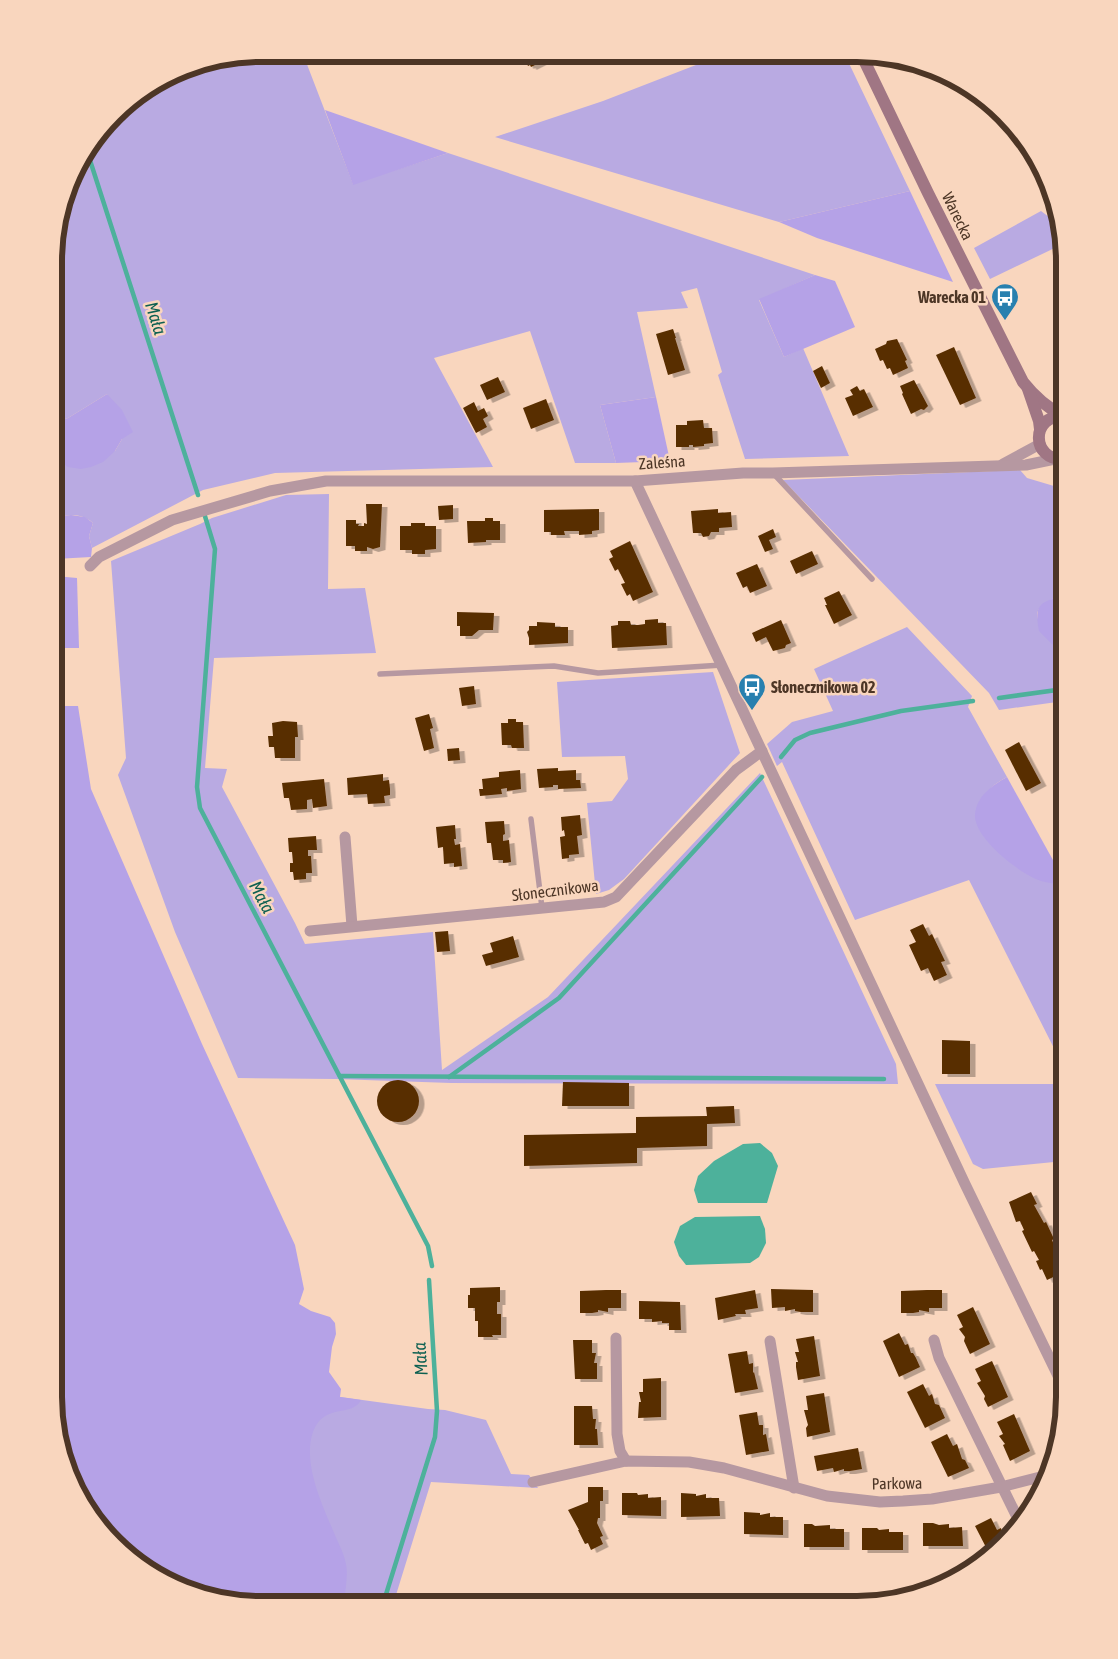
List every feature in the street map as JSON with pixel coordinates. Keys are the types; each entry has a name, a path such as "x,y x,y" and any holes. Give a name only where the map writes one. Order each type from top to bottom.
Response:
{"street":[{"name":"Warecka","path":"865,63 984,307 1028,389 1039,421 1040,444"},
{"name":"Warecka","path":"1028,389 1056,411"},
{"path":"1040,429 1047,420 1056,418"},
{"path":"1040,444 1046,453 1056,457"},
{"name":"Zaleśna","path":"999,466 1040,444"},
{"name":"Zaleśna","path":"90,566 99,557 172,520 270,491 326,481 635,481 743,473 1026,465 1056,460"},
{"path":"635,481 965,1184 1056,1372"},
{"name":"Słonecznikowa","path":"310,931 596,903 616,897 736,770 762,751"},
{"path":"345,838 352,926"},
{"path":"616,1338 617,1434 620,1451 626,1461"},
{"path":"934,1340 939,1358 1016,1516"},
{"path":"770,1341 794,1488"},
{"name":"Parkowa","path":"533,1482 626,1461 660,1461 709,1464 827,1496 880,1502 932,1499 1001,1487 1039,1477"}],"lane":[{"path":"773,473 872,579"},
{"path":"380,674 554,666 598,673 722,665"},
{"path":"531,819 542,908"}],"shaded area":[{"path":"261,62 306,62 353,184 448,153 815,275 759,300 784,357 803,348 849,456 745,459 718,375 722,372 697,288 681,292 688,308 637,312 656,397 600,405 616,463 575,463 530,331 434,358 493,467 275,473 203,490 92,548 89,536 93,523 80,516 62,516 62,459 115,451 122,439 107,394 62,420 62,261 64,235 73,197 83,173 96,151 112,130 130,112 151,96 173,83 197,73 222,66"},
{"path":"704,62 848,62 910,191 779,222 495,137 603,101"},
{"path":"325,110 448,153 353,185"},
{"path":"910,191 953,282 817,238 779,222"},
{"path":"1041,211 1051,217 1055,248 990,279 974,248"},
{"path":"815,275 835,281 855,327 784,357 759,299"},
{"path":"107,394 122,410 133,432 122,439 115,451 103,462 81,469 68,467 62,463 62,420"},
{"path":"656,397 670,461 616,463 600,405"},
{"path":"1020,470 1027,478 1056,487 1056,597 1043,604 1037,615 1042,628 1054,646 1056,645 1056,702 999,710 989,693 783,480"},
{"path":"329,494 328,589 365,588 376,653 214,658 205,768 227,769 222,787 305,944 433,932 442,1070 548,997 760,773 896,1064 898,1084 451,1083 238,1078 175,932 118,775 126,758 111,561 212,518 286,495"},
{"path":"62,516 85,517 93,523 89,536 92,548 91,557 62,559"},
{"path":"62,577 77,578 79,648 62,648"},
{"path":"1056,597 1056,645 1054,646 1039,631 1037,614 1038,609 1044,602"},
{"path":"907,627 972,696 968,707 1007,777 991,788 979,802 1056,884 1056,1052 969,880 855,920 782,762 777,766 767,744 792,722 833,711 814,669"},
{"path":"713,672 740,753 624,879 609,890 596,894 587,803 612,801 628,779 625,756 562,757 557,682"},
{"path":"62,706 78,706 91,789 202,1044 295,1245 304,1289 299,1304 311,1311 330,1317 335,1323 336,1334 332,1347 329,1372 341,1389 340,1397 361,1400 351,1408 331,1413 318,1423 310,1444 312,1471 315,1485 345,1560 347,1575 345,1594 377,1594 376,1597 261,1597 235,1595 210,1590 173,1576 140,1555 112,1529 89,1497 73,1462 66,1437 62,1398"},
{"path":"1007,777 1056,866 1056,883 1041,881 1010,863 989,844 982,834 976,823 976,807 982,796 991,787"},
{"path":"935,1084 1056,1084 1056,1162 983,1169 973,1164"},
{"path":"297,1391 445,1410 486,1420 511,1474 529,1475 538,1488 431,1482 396,1595 462,1597 376,1597 377,1594 260,1592"}],"water":[{"path":"760,1143 772,1153 778,1166 767,1203 698,1203 694,1190 698,1176 714,1161 743,1144"},
{"path":"760,1216 765,1229 766,1243 759,1257 750,1263 686,1265 679,1256 674,1242 680,1226 695,1217"}],"building":[{"path":"526,62 541,62 531,67 530,65 528,66"},
{"path":"673,329 685,370 668,375 656,334"},
{"path":"897,339 907,360 905,361 908,368 893,375 890,368 887,369 883,360 880,361 875,349 886,344 887,341"},
{"path":"954,347 976,398 960,405 936,355"},
{"path":"822,366 830,383 821,388 813,371"},
{"path":"498,377 505,392 487,400 480,385"},
{"path":"914,380 928,406 924,410 921,409 911,414 900,386"},
{"path":"857,386 860,391 864,389 873,407 853,416 845,398 853,395 850,390"},
{"path":"546,399 554,420 531,429 523,408"},
{"path":"474,402 478,411 484,408 488,416 483,419 487,427 476,433 463,408"},
{"path":"703,420 704,428 712,428 713,443 704,444 704,446 693,447 693,445 689,445 689,447 676,447 676,425 687,425 687,421"},
{"path":"366,504 382,504 380,547 373,549 367,547 367,551 355,551 355,546 346,546 346,520 356,520 356,524 359,524 358,526 364,526 364,523 367,524"},
{"path":"453,505 453,519 439,520 438,506"},
{"path":"599,509 599,530 592,531 592,534 579,535 579,531 564,531 565,535 551,535 551,532 544,532 544,510"},
{"path":"718,509 718,513 731,512 732,527 719,528 719,532 711,532 709,536 703,537 701,533 693,533 691,511"},
{"path":"485,518 493,518 493,521 500,521 500,540 468,543 467,521 485,521"},
{"path":"411,523 425,523 425,526 436,526 436,549 425,550 425,554 412,554 412,550 400,550 400,526 411,526"},
{"path":"773,529 776,537 769,540 773,549 765,552 758,536"},
{"path":"630,541 653,592 633,601 630,594 627,596 621,584 625,583 618,569 615,571 609,559 613,557 610,551"},
{"path":"812,551 818,564 796,574 790,561"},
{"path":"757,564 767,586 750,593 747,586 743,588 736,573"},
{"path":"839,591 852,615 834,624 825,605 827,605 824,598"},
{"path":"457,612 494,613 493,630 479,630 472,636 460,636 460,626 457,626"},
{"path":"658,619 658,623 666,623 667,645 612,648 611,626 618,625 618,621 630,621 631,625 638,625 645,624 645,620"},
{"path":"781,620 791,643 786,645 785,648 773,651 766,637 756,642 752,633"},
{"path":"537,622 555,623 555,627 568,627 568,643 529,645 527,632 529,626 537,626"},
{"path":"474,686 476,704 462,706 459,688"},
{"path":"429,714 433,728 430,729 434,748 424,751 415,718"},
{"path":"508,719 516,719 516,722 523,722 524,748 512,748 511,745 502,745 501,723 508,723"},
{"path":"283,721 297,722 298,737 295,737 295,758 275,758 274,747 269,747 268,736 273,736 272,723"},
{"path":"1019,742 1041,783 1026,791 1005,750"},
{"path":"459,748 460,760 448,761 447,749"},
{"path":"558,768 558,771 576,770 576,780 580,780 581,788 558,789 558,785 553,785 553,787 539,788 537,769"},
{"path":"520,770 521,789 507,791 507,788 501,789 502,794 480,796 479,789 483,789 482,779 499,777 499,772"},
{"path":"383,774 383,781 389,780 390,789 390,795 384,796 385,803 368,804 367,794 348,795 347,778"},
{"path":"324,779 327,806 313,808 312,799 307,800 307,809 291,810 289,798 284,798 282,783"},
{"path":"580,815 582,835 577,836 579,854 569,855 569,858 562,859 560,837 565,836 564,830 562,831 561,817"},
{"path":"504,821 505,834 503,835 503,841 509,840 511,862 503,863 503,860 493,860 491,843 487,843 485,822"},
{"path":"455,825 455,845 460,844 462,866 454,867 454,863 444,864 443,847 438,848 436,827"},
{"path":"316,836 317,850 308,850 308,856 311,856 312,873 306,873 306,879 294,880 293,872 290,872 290,863 293,863 292,852 289,852 288,838"},
{"path":"923,924 929,936 932,934 945,961 941,962 947,975 934,981 928,968 921,971 909,945 916,942 910,930"},
{"path":"448,931 450,951 437,952 435,932"},
{"path":"513,936 519,957 486,966 482,955 493,952 490,943"},
{"path":"942,1040 970,1041 970,1074 942,1074"},
{"path":"394,1080 402,1080 413,1086 419,1101 413,1116 402,1122 394,1122 383,1116 377,1105 377,1097 383,1086"},
{"path":"563,1082 629,1083 629,1106 562,1106"},
{"path":"734,1106 735,1123 707,1124 707,1146 637,1148 637,1163 524,1166 524,1135 636,1133 636,1117 707,1116 706,1107"},
{"path":"1031,1192 1037,1204 1034,1205 1044,1223 1046,1222 1054,1239 1052,1240 1056,1250 1056,1276 1047,1280 1042,1269 1040,1270 1036,1261 1039,1260 1034,1251 1032,1252 1022,1231 1024,1230 1020,1221 1016,1222 1009,1202"},
{"path":"500,1287 500,1302 497,1302 497,1314 501,1314 501,1335 478,1337 478,1321 475,1321 475,1308 468,1308 470,1288"},
{"path":"771,1289 813,1290 813,1312 795,1311 795,1309 785,1311 785,1307 772,1308"},
{"path":"621,1290 621,1308 608,1308 608,1312 598,1310 598,1312 592,1313 580,1313 580,1291"},
{"path":"755,1290 758,1308 745,1310 746,1314 735,1314 736,1316 718,1320 715,1298"},
{"path":"942,1290 942,1308 929,1308 929,1312 919,1310 919,1312 913,1313 901,1313 901,1291"},
{"path":"639,1301 680,1302 681,1330 669,1330 669,1323 662,1323 662,1321 652,1322 652,1319 639,1319"},
{"path":"973,1307 990,1344 970,1354 964,1341 965,1337 959,1329 963,1327 957,1315"},
{"path":"899,1333 905,1345 908,1344 911,1353 913,1353 920,1367 899,1377 883,1341"},
{"path":"814,1336 820,1376 798,1380 796,1362 798,1362 795,1352 799,1352 796,1339"},
{"path":"573,1340 592,1340 592,1353 596,1353 594,1363 597,1363 597,1379 575,1379"},
{"path":"747,1351 749,1364 753,1363 753,1373 758,1389 735,1393 728,1354"},
{"path":"992,1361 1008,1397 988,1407 984,1399 985,1396 977,1383 981,1381 975,1369"},
{"path":"661,1378 661,1417 638,1418 639,1402 641,1402 639,1392 643,1392 643,1379"},
{"path":"923,1384 929,1396 932,1394 935,1404 939,1405 945,1418 925,1428 907,1392"},
{"path":"824,1393 830,1432 807,1437 806,1428 808,1425 804,1410 808,1410 806,1396"},
{"path":"574,1406 592,1406 593,1419 596,1419 595,1429 597,1429 598,1445 574,1445"},
{"path":"757,1412 759,1425 763,1425 763,1435 766,1434 769,1451 746,1455 739,1415"},
{"path":"1014,1414 1030,1451 1010,1461 1003,1445 1005,1444 999,1436 1003,1434 997,1422"},
{"path":"947,1434 953,1446 957,1444 962,1459 965,1460 969,1468 948,1477 931,1442"},
{"path":"858,1448 862,1469 844,1471 844,1469 834,1472 833,1468 817,1471 814,1456"},
{"path":"588,1487 603,1487 603,1501 600,1501 600,1518 598,1518 597,1523 603,1536 600,1537 603,1544 591,1550 588,1543 585,1544 568,1510 588,1502"},
{"path":"622,1493 648,1494 648,1498 661,1497 661,1516 622,1515"},
{"path":"681,1493 696,1494 696,1496 706,1494 706,1498 719,1498 720,1516 681,1517"},
{"path":"744,1512 760,1513 760,1515 770,1513 770,1517 783,1517 783,1535 744,1534"},
{"path":"991,1518 997,1530 1001,1528 1002,1533 986,1548 975,1526"},
{"path":"923,1523 949,1524 949,1528 962,1527 963,1546 923,1546"},
{"path":"804,1524 815,1526 830,1525 830,1529 844,1529 844,1547 804,1547"},
{"path":"862,1528 889,1529 889,1532 903,1532 903,1550 862,1550"}],"waterway":[{"name":"Mała","path":"90,160 198,495"},
{"name":"Mała","path":"204,513 215,549 197,787 200,808 428,1246 432,1266"},
{"path":"999,698 1056,690"},
{"path":"781,757 795,740 810,733 901,711 973,701"},
{"path":"449,1077 559,998 762,777"},
{"path":"340,1076 884,1079"},
{"path":"385,1597 435,1437 437,1411 429,1280"}],"place":[{"name":"Warecka 01","path":"1005,321"},
{"name":"Słonecznikowa 02","path":"752,711"}]}
